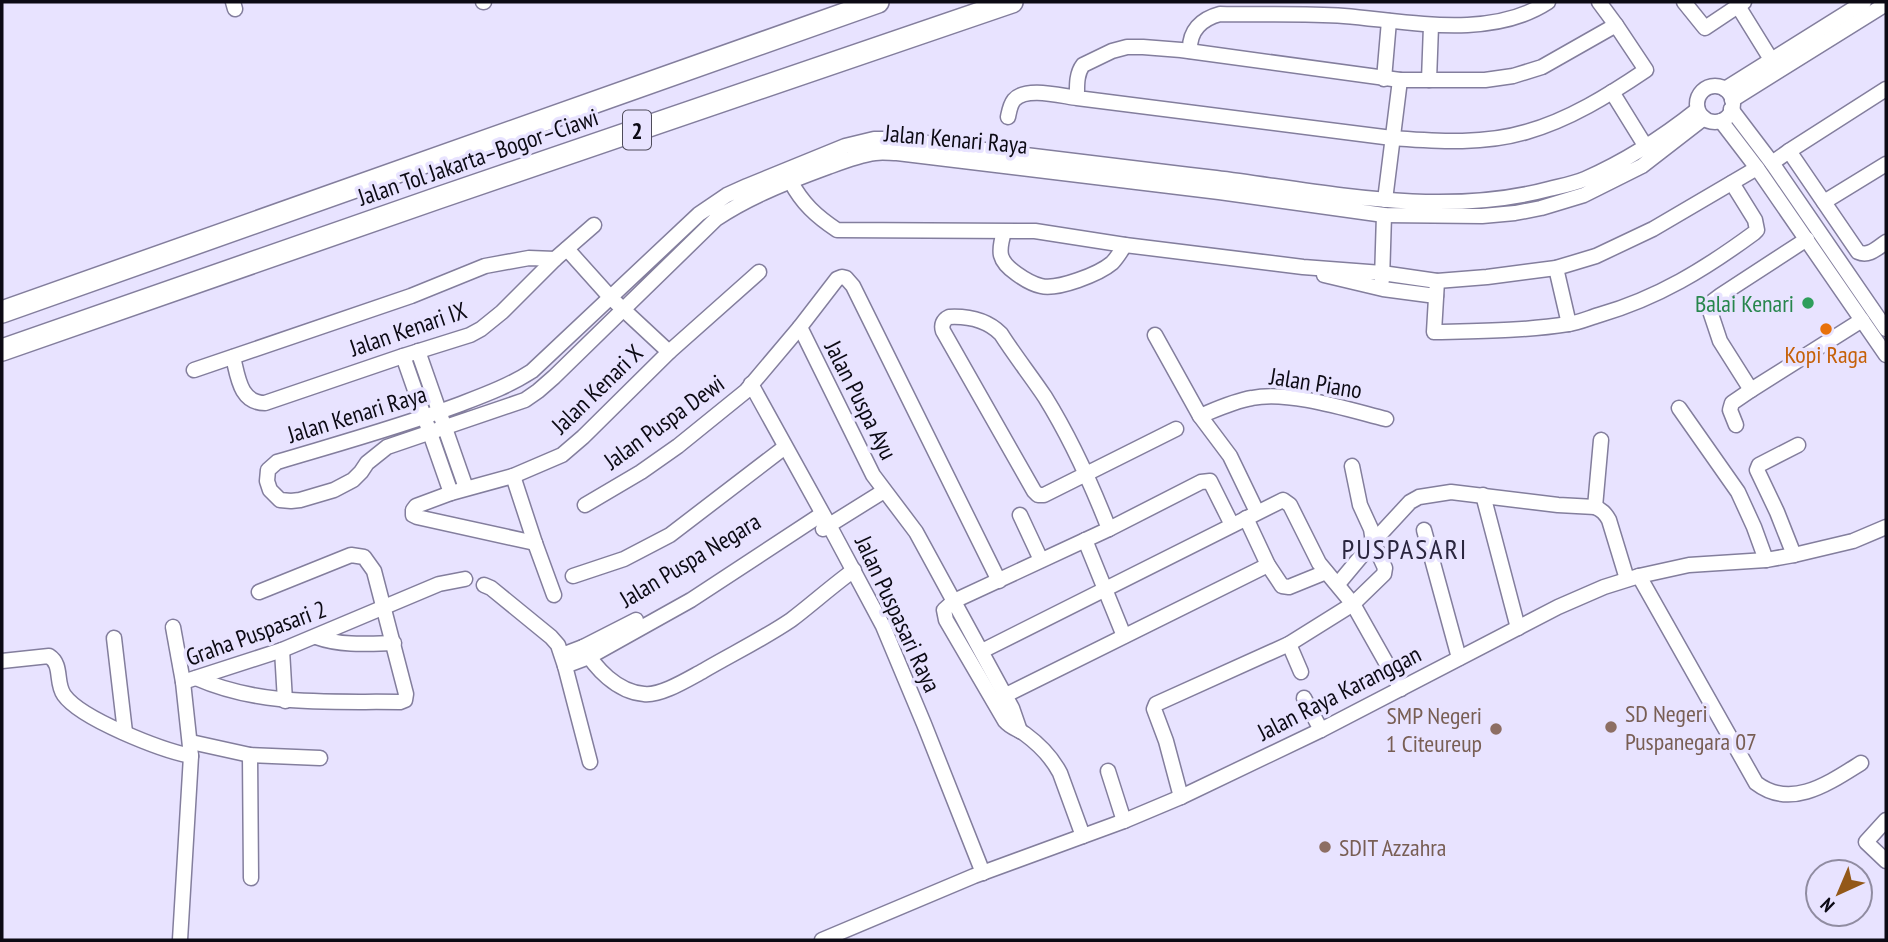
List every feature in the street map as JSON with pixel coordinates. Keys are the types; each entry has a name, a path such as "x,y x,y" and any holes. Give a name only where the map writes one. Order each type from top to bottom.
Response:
{"highway":[{"name":"Jalan Tol Jakarta–Bogor–Ciawi","path":"2,312 878,2"},
{"name":"Jalan Tol Jakarta–Bogor–Ciawi","path":"2,350 1012,2"}],"street":[{"path":"1190,51 1190,39 1196,29 1204,21 1220,14 1342,16 1431,26 1504,21 1548,2"},
{"path":"1008,117 1013,101 1026,93 1040,93 1392,138 1442,142 1485,139 1525,132 1571,115 1646,70 1599,2"},
{"path":"1684,2 1705,28 1741,4 1772,61"},
{"path":"1864,2 1772,61 1730,99 1728,116 1721,121 1712,121 1701,114 1698,98 1704,89 1715,86 1730,99 1807,239 1886,355"},
{"path":"1730,99 1886,4"},
{"path":"1384,79 1389,21"},
{"path":"1077,98 1080,68 1112,51 1127,47 1190,51 1384,79 1485,80 1513,76 1542,67 1616,25"},
{"path":"1429,80 1431,26"},
{"path":"1383,289 1385,207 1400,80"},
{"path":"1303,267 1330,277 1383,289 1437,288 1487,277 1556,268 1596,256 1789,151 1886,89"},
{"path":"1612,92 1646,147"},
{"name":"Jalan Kenari Raya","path":"1385,207 1506,198 1582,180 1618,163 1701,114"},
{"name":"Jalan Kenari Raya","path":"804,169 791,181 736,206 716,219 554,377 531,395 509,406 387,447 367,463 353,480 334,490 291,501 280,500 270,490 266,474 277,462 439,412 505,387 525,375 699,214 747,186 804,169 875,153 919,149 1456,216 1515,213 1584,195 1642,166 1701,114"},
{"path":"1721,121 1764,165 1886,329"},
{"path":"1789,151 1858,252 1869,254 1886,242"},
{"path":"1824,202 1886,163"},
{"path":"791,181 806,205 821,220 837,230 1035,231 1303,267 1382,273 1437,288"},
{"path":"1437,288 1434,332 1569,324 1615,311 1699,272 1757,230 1755,220 1732,183"},
{"name":"Jalan Kenari IX","path":"233,357 241,387 247,397 252,401 265,403 470,335 502,312 594,225"},
{"path":"1004,232 999,250 1001,258 1018,275 1042,287 1052,287 1098,272 1114,261 1125,245"},
{"path":"1752,390 1720,341 1709,308 1713,300 1807,239"},
{"path":"567,250 611,298 669,352"},
{"path":"194,370 411,296 485,266 529,258 555,260"},
{"path":"1556,268 1569,324"},
{"name":"Jalan Kenari X","path":"535,543 417,517 413,513 416,506 513,475 562,454 583,437 669,352 759,272"},
{"name":"Jalan Puspa Dewi","path":"585,505 641,472 678,446 748,388 837,279 842,277 853,286 999,581"},
{"path":"1109,529 1087,474 1045,398 1001,334 983,321 960,317 946,318 942,324 943,331 1036,493 1044,495 1087,474 1176,429"},
{"path":"1736,425 1730,410 1732,403 1862,320"},
{"name":"Jalan Puspa Ayu","path":"800,327 873,475 916,532 1006,695 1020,731"},
{"path":"1155,335 1200,416 1230,456 1268,565 1279,583 1289,587 1326,572"},
{"path":"410,353 439,412 466,488"},
{"path":"410,353 424,417 451,493"},
{"name":"Jalan Puspasari Raya","path":"748,388 850,573 979,874"},
{"name":"Jalan Piano","path":"1200,416 1255,397 1280,397 1315,401 1386,419"},
{"path":"1679,408 1738,492 1766,560"},
{"path":"1595,508 1601,440"},
{"path":"1794,555 1757,467 1798,445"},
{"path":"573,576 624,559 670,535 782,449"},
{"path":"1181,797 1154,709 1156,704 1289,644 1353,604 1385,571 1357,497 1352,466"},
{"path":"513,475 554,595"},
{"path":"1083,836 1055,763 1041,746 1005,722 946,620 944,610 954,601 1207,481 1210,481 1231,525"},
{"name":"Jalan Puspa Ayu","path":"820,517 884,491"},
{"path":"1338,584 1373,542 1410,502 1419,496 1451,492 1595,508 1604,512 1609,520 1633,578 1756,783 1766,791 1781,795 1804,793 1861,763"},
{"path":"1483,495 1518,628"},
{"path":"982,651 1281,500 1288,502 1310,547 1326,572 1353,604 1401,689"},
{"path":"1020,515 1041,561"},
{"name":"Jalan Puspa Negara","path":"586,652 689,597 820,517"},
{"name":"Jalan Raya Karanggan","path":"822,940 979,874 1125,821 1181,797 1321,730 1569,602 1604,587 1689,565 1766,560 1794,555 1853,541 1886,527"},
{"path":"1424,530 1459,658"},
{"path":"1085,540 1124,636"},
{"path":"173,627 190,680 285,701 403,702 406,698 374,571 364,557 351,555 259,592"},
{"path":"1006,695 1268,565"},
{"path":"564,661 586,652 594,666 618,685 634,692 654,694 761,638 790,620 850,573"},
{"name":"Graha Puspasari 2","path":"180,940 191,749 190,680 316,637 439,584 465,579"},
{"path":"484,585 558,645 590,762"},
{"path":"316,637 334,642 394,643"},
{"path":"114,638 125,732"},
{"path":"1289,644 1301,672"},
{"path":"282,650 285,701"},
{"path":"2,661 49,656 57,663 60,688 65,696 93,717 159,747 320,758"},
{"path":"1304,698 1321,730"},
{"path":"250,755 251,878"},
{"path":"1108,771 1125,821"},
{"path":"1886,820 1866,842 1886,861"}],"place":[{"name":"Balai Kenari","path":"1808,303"},
{"name":"Kopi Raga","path":"1826,329"},
{"name":"SD Negeri Puspanegara 07","path":"1611,727"},
{"name":"SMP Negeri 1 Citeureup","path":"1496,729"},
{"name":"SDIT Azzahra","path":"1325,847"}],"district":[{"name":"PUSPASARI","path":"1405,548"}]}
